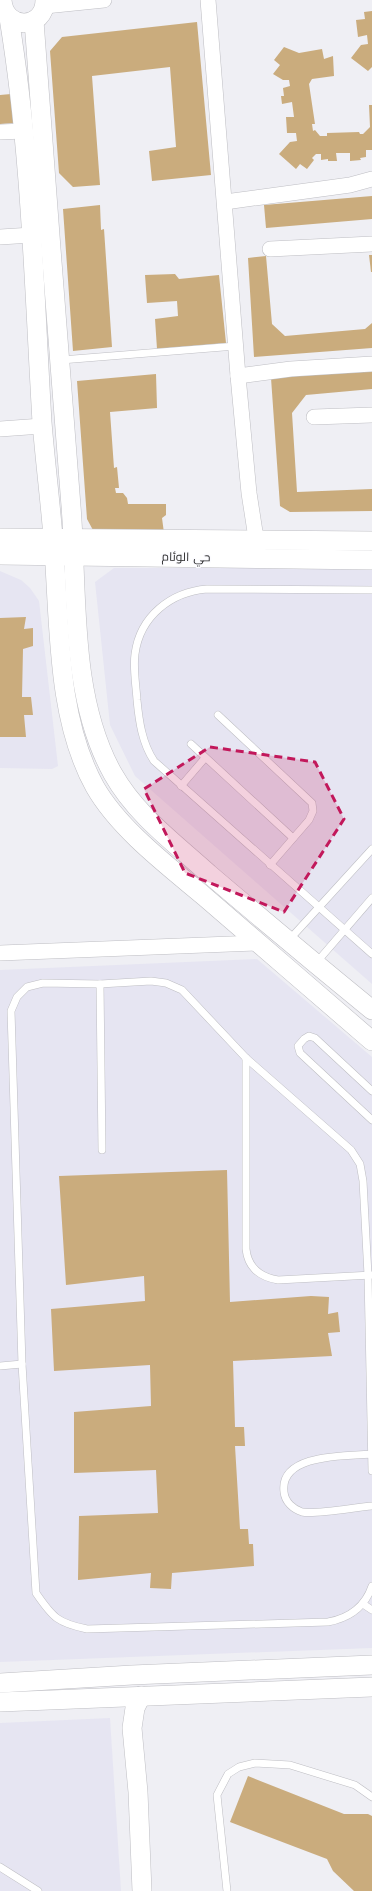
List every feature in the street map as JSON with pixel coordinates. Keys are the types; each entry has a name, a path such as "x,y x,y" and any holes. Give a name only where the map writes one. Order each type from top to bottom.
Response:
{"street":[{"path":"4,10 21,23 34,21 42,13 45,3 104,0"},
{"path":"208,0 238,376 249,493 258,549"},
{"path":"4,10 18,71 24,130 32,235 42,426 54,548 63,677 68,713 79,751 95,787 119,820 372,1041"},
{"path":"34,21 74,548 78,636 89,709 99,744 114,776 135,806 173,842 287,941 372,1010"},
{"path":"0,132 24,130"},
{"path":"225,202 350,185 372,179"},
{"path":"0,237 32,235"},
{"path":"270,249 372,244"},
{"path":"238,376 291,369 372,364"},
{"path":"314,417 372,415"},
{"path":"0,429 42,426"},
{"name":"حي الوئام","path":"0,538 54,548"},
{"name":"حي الوئام","path":"0,555 54,548 258,549 372,541"},
{"name":"حي الوئام","path":"258,549 372,560"},
{"path":"0,952 258,943"},
{"path":"0,1683 132,1675 372,1664"},
{"path":"0,1702 372,1687"},
{"path":"141,1696 133,1714 132,1728 138,1792 142,1891"},
{"path":"120,1697 132,1728"}],"lane":[{"path":"60,360 236,346"},
{"path":"372,590 196,590 177,596 159,609 142,631 135,655 139,718 144,740 150,756 181,786 270,865 320,906 372,954"},
{"path":"218,715 312,803 313,811 309,820 270,865"},
{"path":"190,744 293,838"},
{"path":"181,786 205,758"},
{"path":"287,941 372,849"},
{"path":"316,964 344,929 372,898"},
{"path":"372,1471 370,1275 363,1181 360,1164 351,1150 246,1058 182,990 166,983 151,981 100,984 43,983 27,987 17,997 11,1011 22,1364 36,1593 50,1613 66,1624 87,1629 338,1620 347,1617 363,1604 372,1586"},
{"path":"100,984 102,1150"},
{"path":"372,1091 315,1038 309,1036 298,1046 300,1053 372,1120"},
{"path":"246,1058 247,1260 256,1272 268,1279 278,1280 370,1275"},
{"path":"0,1366 22,1364"},
{"path":"372,1454 306,1461 293,1470 285,1483 284,1491 291,1506 306,1512 372,1506"},
{"path":"363,1604 372,1610"},
{"path":"227,1891 217,1795 228,1774 240,1767 255,1763 290,1766 355,1785 372,1798"},
{"path":"0,1867 38,1891"}],"highlighted area":[{"path":"210,747 315,762 344,819 284,912 185,873 144,789"}],"shaded area":[{"path":"114,568 372,568 372,984 135,776 110,725 95,582"},
{"path":"0,571 21,580 30,588 39,601 58,766 52,769 0,768"},
{"path":"257,959 372,1057 372,1648 0,1662 0,970"},
{"path":"110,1718 121,1891 0,1891 0,1723"}],"building":[{"path":"372,11 372,67 368,71 351,58 361,45 368,44 367,35 358,37 356,20 365,19 364,12"},
{"path":"197,22 211,175 152,181 149,151 176,147 170,67 92,76 100,185 73,187 59,173 50,51 62,37"},
{"path":"284,47 299,53 322,49 324,59 333,56 334,76 312,79 309,84 315,124 312,124 313,131 315,130 320,136 327,136 327,133 359,132 360,134 363,134 370,127 369,105 372,105 372,150 366,150 366,157 360,158 361,160 350,161 350,153 336,153 337,161 328,161 328,159 321,160 321,154 316,154 312,158 314,160 307,169 300,164 296,169 279,154 290,142 297,141 296,133 287,133 286,117 294,117 292,102 282,104 281,96 284,96 283,88 290,86 289,80 283,80 273,74 280,65 274,60"},
{"path":"11,94 14,123 0,124 0,95"},
{"path":"372,196 372,219 266,228 264,205"},
{"path":"100,205 101,230 104,229 112,347 73,351 63,209"},
{"path":"369,255 372,255 372,272 371,272"},
{"path":"266,256 272,324 285,336 365,329 372,323 372,348 254,357 248,258"},
{"path":"175,274 179,279 219,275 226,343 157,349 155,319 178,316 177,301 147,303 145,275"},
{"path":"372,370 372,389 306,395 292,413 297,492 372,489 372,511 290,512 280,506 271,378"},
{"path":"156,374 157,408 110,412 114,468 117,467 119,488 115,488 116,493 123,493 127,498 128,504 166,504 166,515 162,518 164,533 94,532 87,519 77,381"},
{"path":"26,617 24,629 33,628 33,646 23,649 22,697 31,697 33,715 24,715 26,737 0,737 0,618"},
{"path":"227,1170 230,1302 311,1296 329,1297 328,1314 338,1312 340,1332 328,1333 332,1356 233,1361 235,1427 244,1427 245,1446 235,1446 240,1529 248,1529 249,1544 253,1544 254,1566 172,1573 171,1589 150,1588 151,1573 78,1580 79,1516 158,1513 156,1470 74,1473 74,1412 151,1406 150,1365 54,1371 51,1309 145,1301 144,1276 66,1285 59,1176"},
{"path":"248,1776 344,1814 368,1814 372,1816 372,1891 354,1891 333,1871 327,1859 230,1822"}]}
